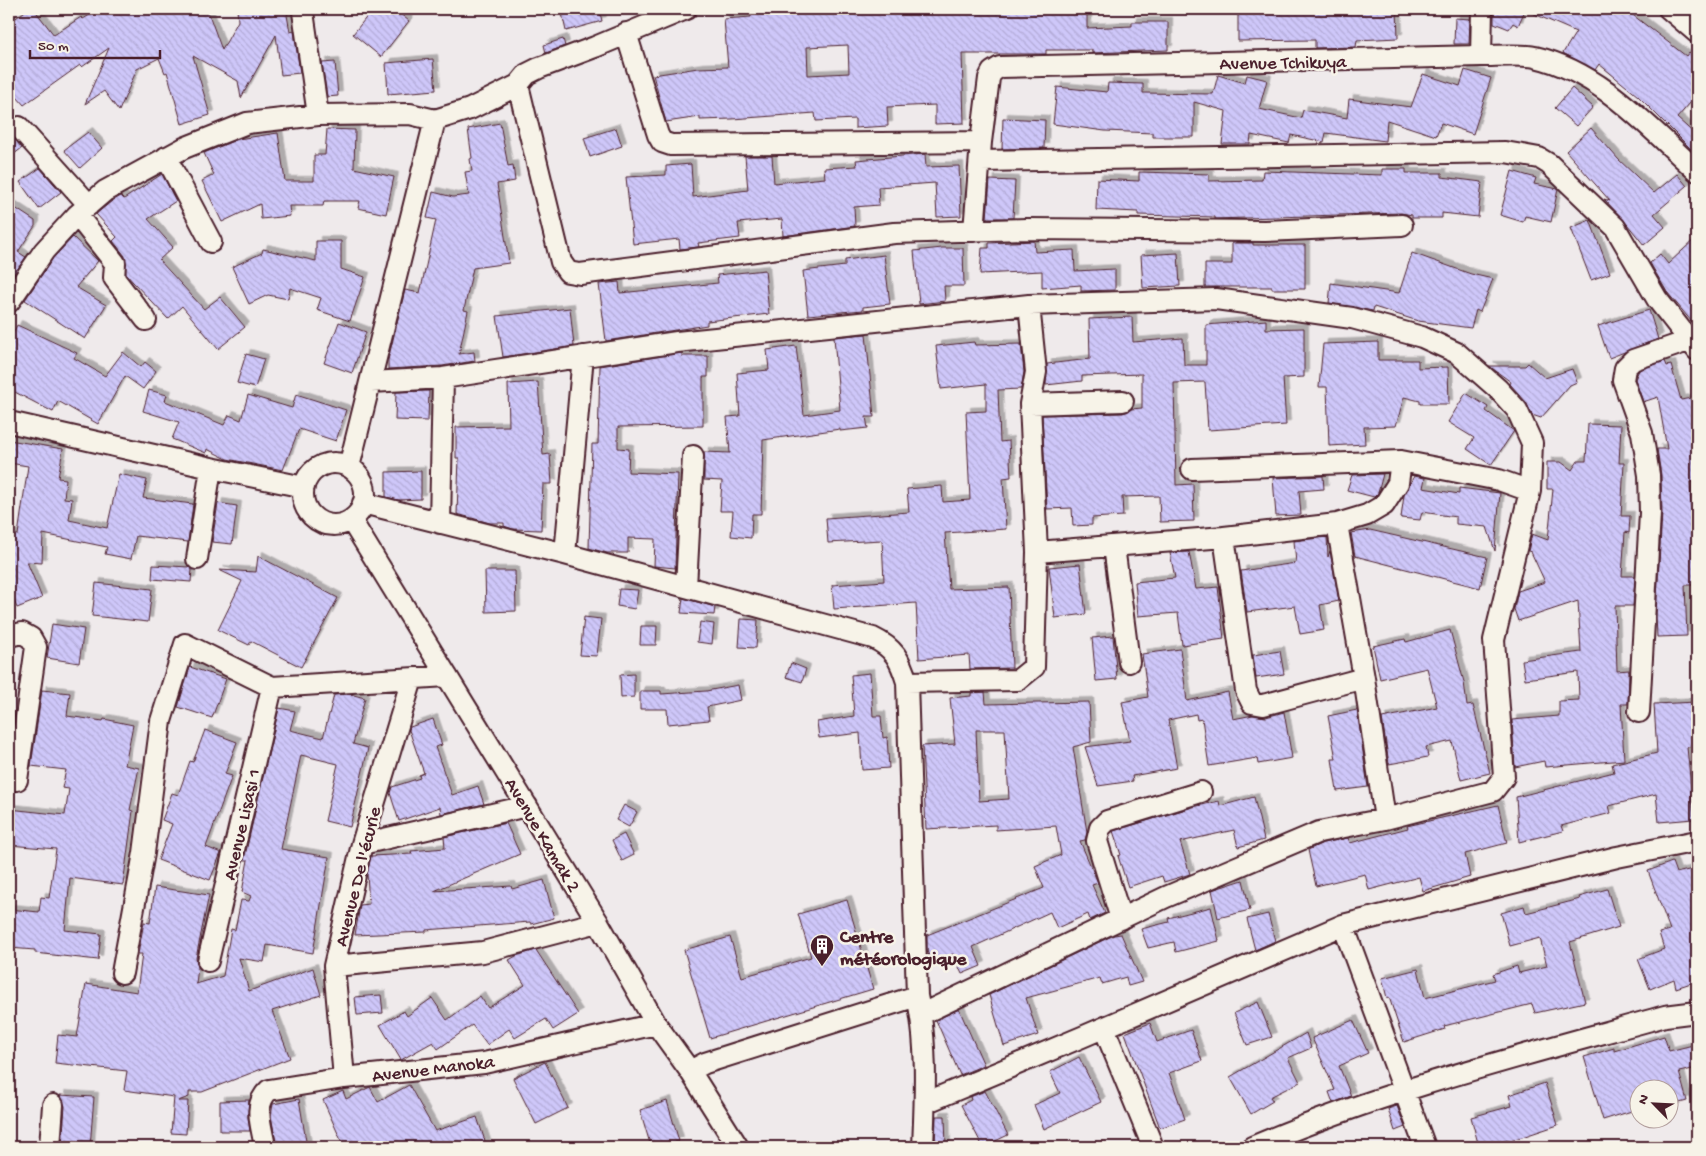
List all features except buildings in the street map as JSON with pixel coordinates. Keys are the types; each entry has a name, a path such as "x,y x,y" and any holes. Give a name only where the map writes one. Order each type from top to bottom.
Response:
{"street":[{"path":"9,302 44,251 83,210 105,191 166,158 247,123 318,115 410,114 436,120 470,110 518,85 527,74 539,68 686,9"},
{"path":"1481,56 1482,9"},
{"path":"1670,9 1697,33"},
{"path":"303,12 318,115"},
{"path":"626,33 658,135 662,142 671,145 981,151 1505,152 1539,158 1550,164 1615,227 1657,299 1693,346 1633,360 1625,368 1623,380 1642,433 1649,475 1650,513 1639,712"},
{"name":"Avenue Tchikuya","path":"974,231 989,78 992,72 1000,67 1481,56 1534,57 1576,72 1614,96 1697,171"},
{"path":"518,85 561,262 568,272 580,274 894,234 974,231 1265,231 1402,225"},
{"path":"349,467 436,120"},
{"path":"19,127 83,210 115,263 114,278 146,320"},
{"path":"166,158 211,242"},
{"path":"371,382 443,378 677,342 1029,305 1216,299 1352,318 1422,336 1457,353 1498,389 1516,410 1532,442 1530,490 1494,640 1504,778 1493,791 1385,819 1319,832 919,1005 705,1063 690,1071"},
{"path":"907,682 1018,680 1034,667 1037,552 1030,404 1036,372 1029,305"},
{"path":"565,554 583,356"},
{"path":"440,522 443,378"},
{"path":"1030,404 1123,401"},
{"path":"9,422 211,468 304,486"},
{"path":"686,587 693,456"},
{"path":"1192,469 1402,461 1499,480 1530,490"},
{"path":"1037,552 1224,537 1337,524 1367,515 1384,506 1398,483 1402,461"},
{"path":"338,464 349,467 361,479 365,495 363,503 351,520 334,525 316,520 305,505 304,486 309,476 322,466 338,464"},
{"path":"197,559 211,468"},
{"path":"363,503 565,554 873,638 888,645 899,659 907,682 919,1005 925,1103 923,1147"},
{"name":"Avenue Kamak 2","path":"351,520 598,922 656,1024 690,1071 738,1147"},
{"path":"1337,524 1364,678 1385,819"},
{"path":"1224,537 1246,691 1252,703 1263,705 1364,678"},
{"path":"1114,546 1129,662"},
{"path":"9,636 22,633 31,638 36,647 17,780"},
{"path":"122,973 144,853 161,721 185,644 272,687 447,676"},
{"name":"Avenue De l'écurie","path":"344,1078 334,966 362,844 412,679"},
{"name":"Avenue Lisasi 1","path":"208,961 272,687"},
{"path":"1121,919 1097,841 1100,828 1107,821 1201,792"},
{"path":"362,844 527,806"},
{"path":"925,1103 1104,1028 1343,924 1617,857 1697,841"},
{"path":"334,966 483,952 598,922"},
{"path":"1343,924 1426,1147"},
{"path":"1252,1147 1310,1122 1404,1090 1665,1016 1697,1012"},
{"name":"Avenue Manoka","path":"266,1147 258,1106 262,1096 269,1090 344,1078 484,1062 656,1024"},
{"path":"1104,1028 1153,1147"},
{"path":"50,1147 53,1105"}],"place":[{"name":"Centre météorologique","path":"822,967"}]}
